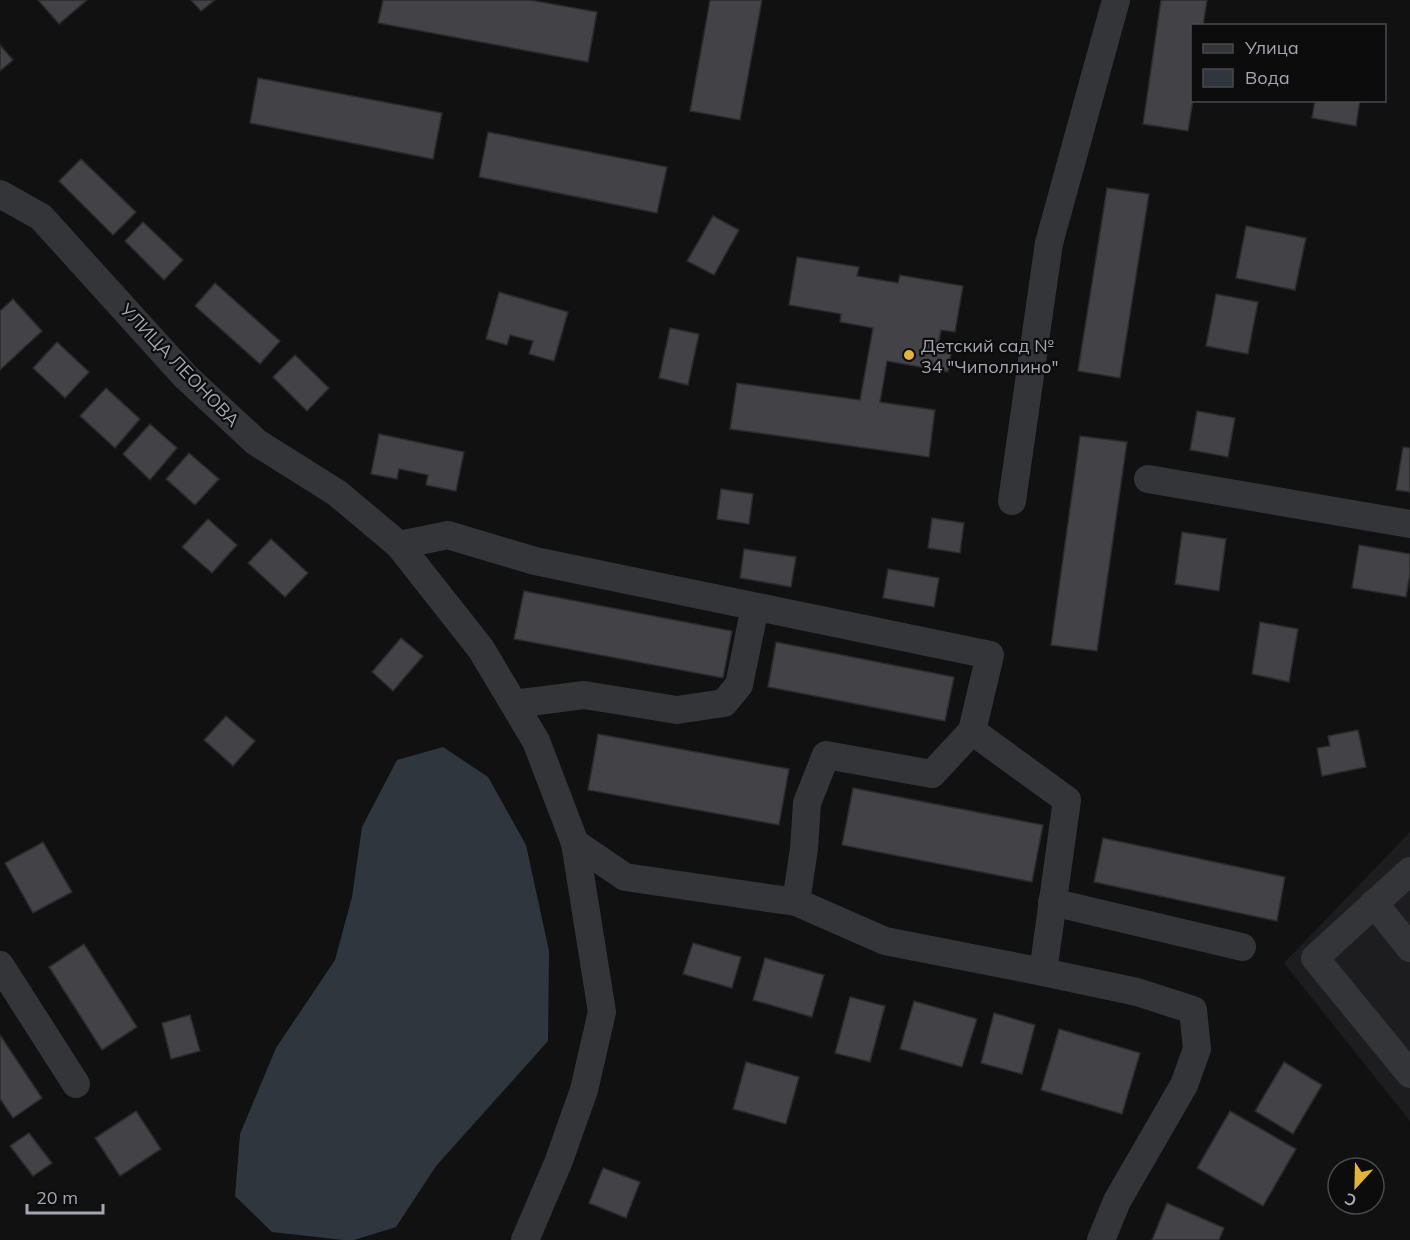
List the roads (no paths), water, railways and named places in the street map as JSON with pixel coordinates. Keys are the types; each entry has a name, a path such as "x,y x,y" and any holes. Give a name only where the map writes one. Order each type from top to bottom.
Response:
{"street":[{"path":"1012,501 1049,243 1116,0"},
{"name":"УЛИЦА ЛЕОНОВА","path":"0,194 41,218 185,376 256,442 338,493 399,545 482,649 536,741 575,843 602,1012 584,1090 558,1163 525,1240"},
{"path":"1148,479 1410,524"},
{"path":"399,545 448,535 535,561 990,655 972,731 932,774 826,756 807,802 804,849 796,902"},
{"path":"514,704 584,695 677,710 724,703 739,685 755,607"},
{"path":"972,731 1066,800 1043,972"},
{"path":"575,843 624,877 796,902 885,941 1137,992 1193,1010 1197,1049 1184,1085 1118,1201 1101,1240"},
{"path":"1410,871 1315,958 1410,1074"},
{"path":"1052,902 1242,947"},
{"path":"1374,903 1410,948"},
{"path":"0,965 76,1084"}],"water":[{"path":"443,747 488,777 526,845 549,951 548,1041 436,1166 396,1227 354,1240 272,1232 235,1196 240,1134 276,1048 335,960 352,897 362,827 397,760"}],"place":[{"name":"Детский сад № 34 \"Чиполлино\"","path":"909,355"}]}
